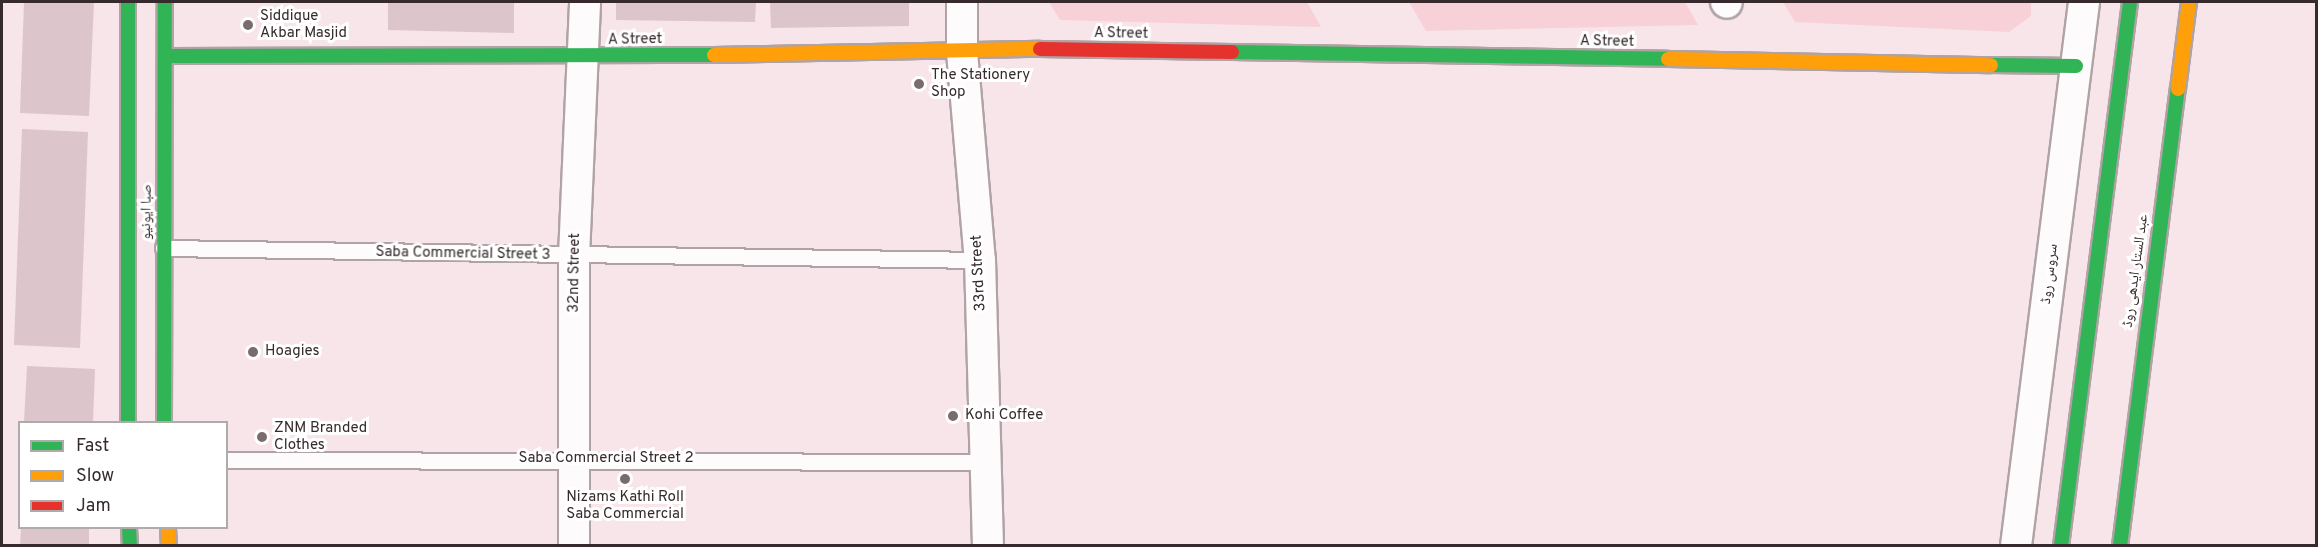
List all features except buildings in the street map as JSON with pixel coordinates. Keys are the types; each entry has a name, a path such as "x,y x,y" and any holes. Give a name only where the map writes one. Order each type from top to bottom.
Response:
{"main road":[{"name":"صبا ایونیو","path":"128,2 128,421"},
{"name":"صبا ایونیو","path":"164,421 165,2"},
{"path":"2061,546 2130,2"},
{"name":"عبد الستار ایدھی روڈ","path":"2120,546 2189,2"},
{"name":"A Street","path":"165,56 585,58 1041,50 2076,66"},
{"path":"129,529 130,546"},
{"path":"168,529 169,546"}],"street":[{"name":"32nd Street","path":"574,546 574,256 585,58 585,2"},
{"name":"33rd Street","path":"962,2 962,52 980,260 988,546"},
{"name":"سروس روڈ","path":"2016,546 2084,2"}],"lane":[{"name":"Saba Commercial Street 3","path":"163,248 574,256 980,260"},
{"name":"Saba Commercial Street 2","path":"228,460 574,458 986,462"}],"shaded area":[{"path":"1049,2 1307,2 1321,27 1060,20"},
{"path":"1409,2 1685,2 1698,25 1426,31"},
{"path":"1783,2 2031,2 2031,16 2009,32 1795,22"}],"traffic: fast":[{"path":"128,2 128,421"},
{"path":"164,421 165,2"},
{"path":"2061,546 2130,2"},
{"path":"1232,52 1668,59"},
{"path":"165,56 714,55"},
{"path":"1991,65 2076,66"},
{"path":"2120,546 2178,89"},
{"path":"129,529 130,546"}],"traffic: slow":[{"path":"2178,89 2189,2"},
{"path":"714,55 1040,49"},
{"path":"1668,59 1991,65"},
{"path":"168,529 169,546"}],"traffic: jam":[{"path":"1040,49 1232,52"}],"place":[{"name":"Siddique Akbar Masjid","path":"248,25"},
{"name":"The Stationery Shop","path":"919,84"},
{"name":"Hoagies","path":"253,352"},
{"name":"Kohi Coffee","path":"953,416"},
{"name":"ZNM Branded Clothes","path":"262,437"},
{"name":"Nizams Kathi Roll Saba Commercial","path":"625,479"}]}
